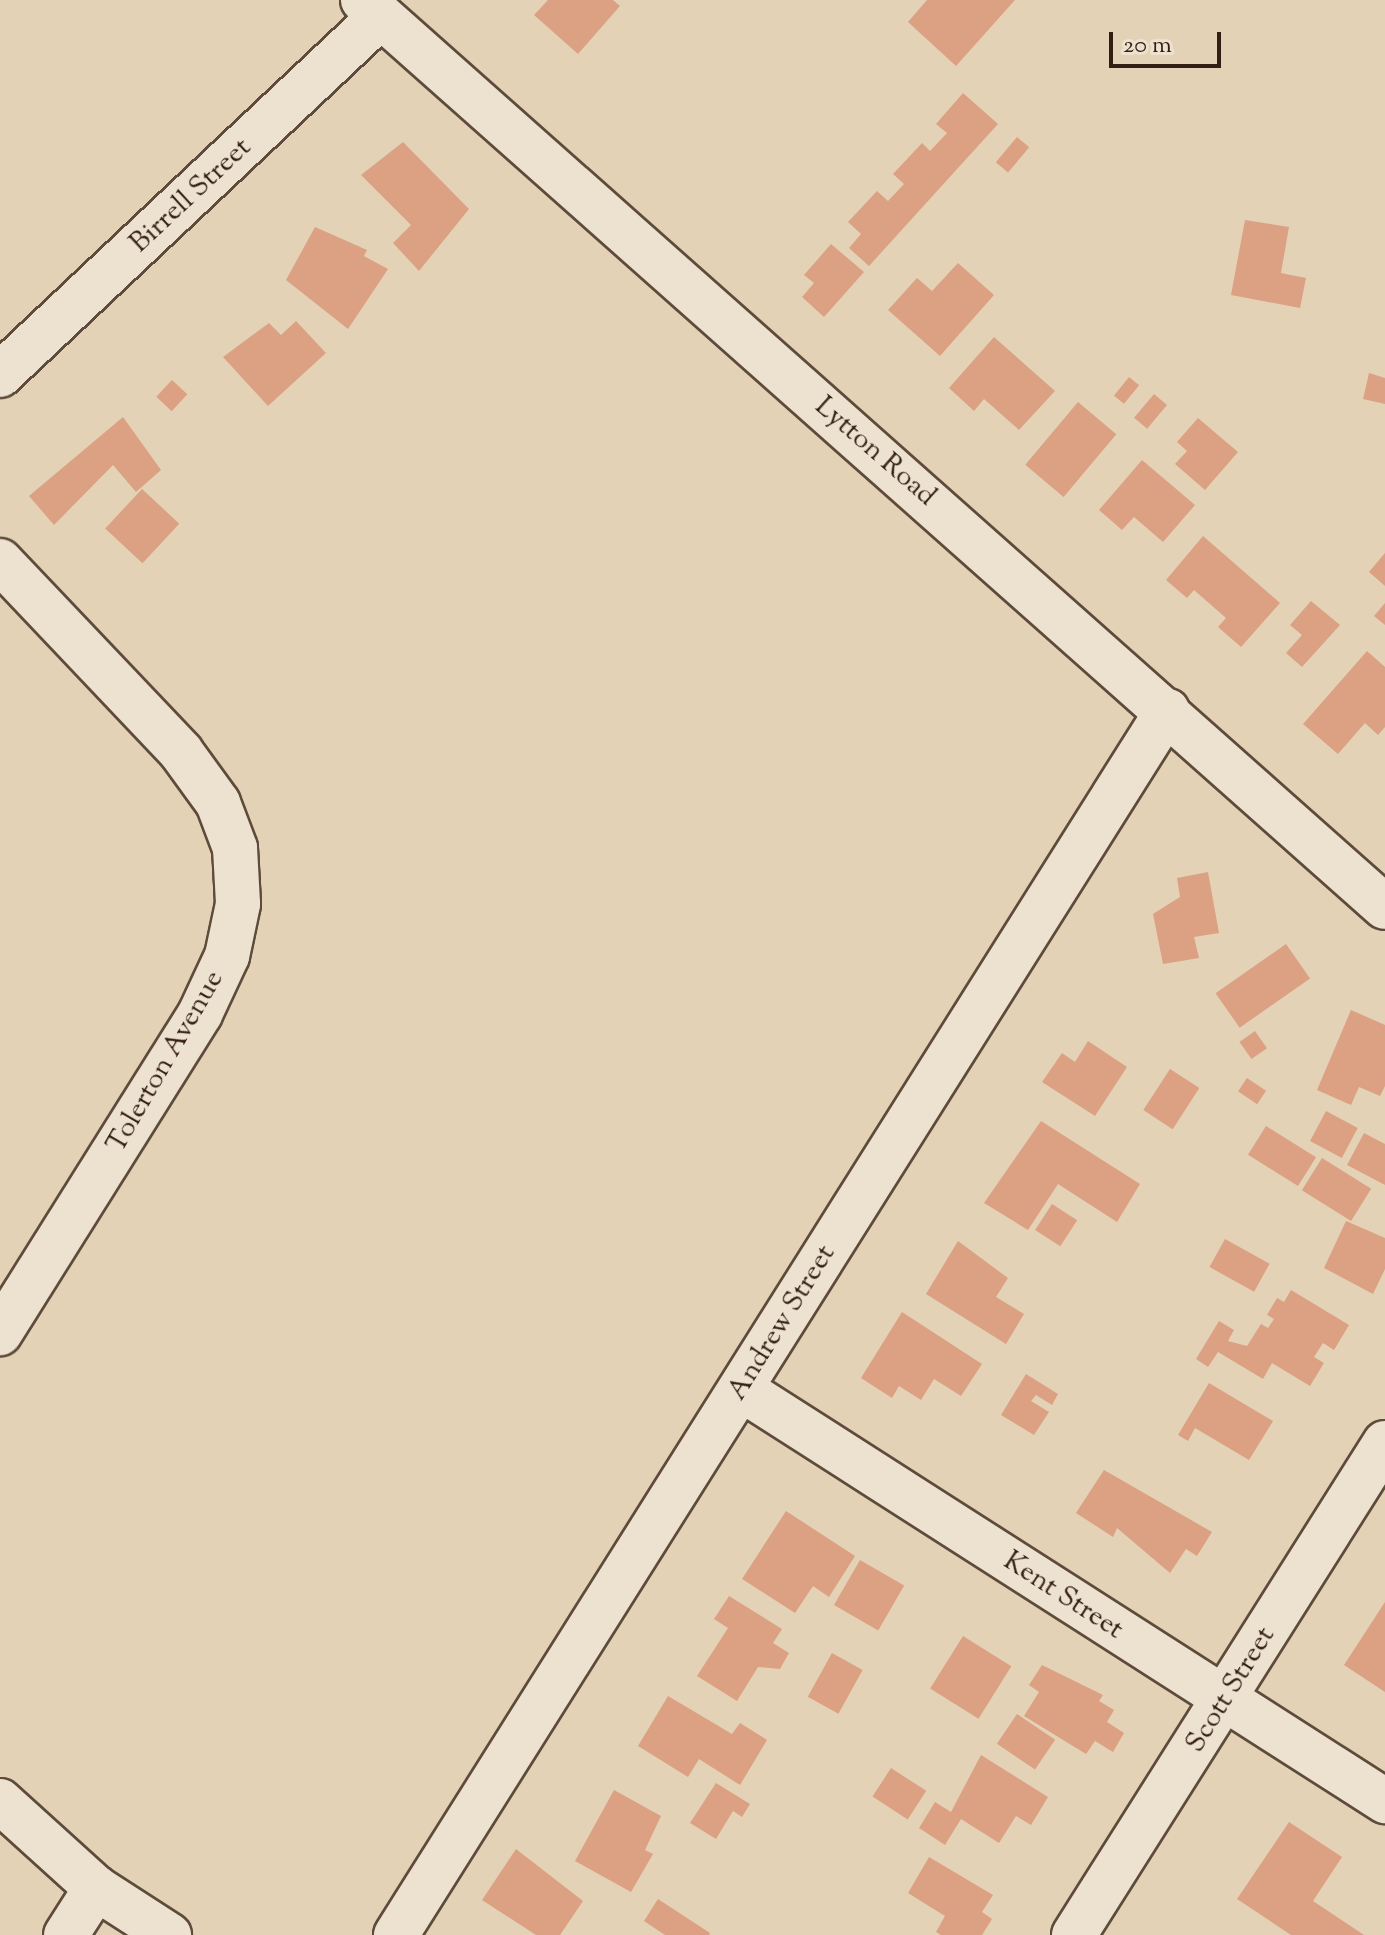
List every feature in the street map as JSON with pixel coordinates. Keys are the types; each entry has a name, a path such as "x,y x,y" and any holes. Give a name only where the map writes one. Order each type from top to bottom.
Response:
{"street":[{"name":"Birrell Street","path":"0,375 372,8"},
{"name":"Lytton Road","path":"372,8 1167,711 1380,891"},
{"name":"Tolerton Avenue","path":"0,561 181,752 218,803 235,848 238,904 227,956 200,1014 0,1333"},
{"name":"Andrew Street","path":"396,1935 1167,711"},
{"name":"Kent Street","path":"741,1389 1385,1801"},
{"name":"Scott Street","path":"1074,1935 1385,1443"},
{"path":"0,1801 96,1888 169,1935"},
{"path":"66,1935 96,1888"}],"building":[{"path":"548,0 613,0 620,6 578,54 534,15"},
{"path":"927,0 1015,0 956,66 908,22"},
{"path":"963,93 998,124 869,266 849,248 861,234 848,222 877,191 888,201 904,184 893,174 922,143 930,151 947,133 936,124"},
{"path":"1017,137 1029,147 1008,173 996,162"},
{"path":"403,142 469,209 419,271 393,243 411,225 361,175"},
{"path":"1245,220 1289,227 1281,273 1306,278 1300,308 1231,295"},
{"path":"315,227 367,250 364,256 388,269 348,329 286,280"},
{"path":"831,244 864,272 824,317 802,297 814,283 804,275"},
{"path":"958,263 994,295 940,356 888,310 917,278 932,291"},
{"path":"296,321 326,353 268,406 223,357 269,323 281,335"},
{"path":"994,337 1055,391 1019,430 984,399 974,411 949,388"},
{"path":"1369,373 1385,378 1385,404 1363,399"},
{"path":"1129,377 1139,385 1124,404 1114,396"},
{"path":"172,380 187,394 172,411 156,397"},
{"path":"1154,394 1167,405 1147,429 1134,418"},
{"path":"1078,402 1116,434 1064,497 1025,465"},
{"path":"123,417 161,470 136,492 113,465 54,525 29,496"},
{"path":"1198,418 1238,452 1205,490 1175,464 1187,451 1177,442"},
{"path":"1142,460 1195,505 1163,542 1134,517 1122,530 1099,510"},
{"path":"142,489 179,524 142,563 105,528"},
{"path":"1203,536 1280,603 1241,647 1218,627 1226,618 1194,590 1187,598 1166,580"},
{"path":"1385,553 1385,586 1369,572"},
{"path":"1311,601 1340,625 1302,667 1286,653 1302,635 1290,625"},
{"path":"1385,603 1385,625 1374,616"},
{"path":"1367,651 1385,667 1385,727 1378,735 1365,723 1338,754 1303,724"},
{"path":"1208,872 1219,933 1194,937 1199,958 1163,964 1153,914 1180,897 1177,878"},
{"path":"1286,944 1310,978 1240,1028 1216,993"},
{"path":"1351,1010 1385,1025 1385,1086 1380,1096 1359,1087 1351,1105 1317,1090"},
{"path":"1255,1031 1267,1048 1251,1059 1239,1042"},
{"path":"1088,1041 1127,1067 1095,1116 1042,1082 1062,1053 1075,1062"},
{"path":"1170,1069 1199,1088 1173,1129 1143,1110"},
{"path":"1247,1078 1266,1091 1257,1104 1238,1091"},
{"path":"1326,1111 1358,1128 1342,1158 1310,1141"},
{"path":"1041,1121 1140,1184 1117,1222 1058,1184 1028,1230 984,1203"},
{"path":"1266,1126 1316,1157 1298,1186 1248,1155"},
{"path":"1364,1133 1385,1144 1385,1185 1347,1165"},
{"path":"1322,1158 1371,1189 1351,1221 1302,1190"},
{"path":"1052,1204 1077,1220 1060,1246 1035,1230"},
{"path":"1346,1221 1385,1238 1385,1269 1373,1294 1324,1268"},
{"path":"1225,1239 1270,1264 1254,1292 1209,1267"},
{"path":"958,1241 1008,1278 996,1297 1024,1314 1006,1344 926,1294"},
{"path":"1291,1290 1349,1325 1334,1350 1323,1343 1314,1357 1324,1363 1310,1386 1272,1363 1263,1379 1218,1352 1208,1367 1196,1359 1219,1321 1234,1330 1228,1341 1247,1346 1261,1324 1268,1328 1274,1319 1267,1315 1277,1298 1284,1302"},
{"path":"902,1312 982,1364 961,1396 934,1379 921,1400 899,1386 892,1398 861,1378"},
{"path":"1026,1374 1058,1394 1052,1405 1036,1395 1031,1401 1049,1412 1034,1435 1001,1415"},
{"path":"1209,1383 1273,1421 1249,1460 1195,1428 1188,1441 1178,1435"},
{"path":"1104,1470 1212,1532 1197,1556 1186,1549 1170,1573 1117,1528 1113,1537 1076,1513"},
{"path":"786,1511 855,1556 829,1597 813,1586 795,1613 742,1579"},
{"path":"860,1560 904,1586 878,1631 834,1605"},
{"path":"729,1596 782,1629 773,1643 789,1653 780,1669 758,1667 737,1701 697,1676 728,1628 714,1619"},
{"path":"1385,1602 1385,1692 1344,1665"},
{"path":"963,1636 1011,1666 978,1719 930,1689"},
{"path":"832,1653 863,1670 838,1714 808,1697"},
{"path":"1042,1665 1103,1695 1099,1701 1114,1710 1107,1722 1124,1733 1113,1752 1095,1741 1086,1754 1024,1716 1039,1692 1029,1685"},
{"path":"668,1696 732,1734 740,1723 767,1740 740,1785 699,1759 688,1777 638,1746"},
{"path":"1017,1714 1055,1740 1035,1770 997,1744"},
{"path":"981,1755 1048,1797 1031,1825 1016,1816 999,1843 961,1819 945,1845 919,1828 935,1802 951,1812"},
{"path":"891,1768 926,1791 908,1819 872,1797"},
{"path":"716,1783 750,1804 742,1817 733,1811 716,1839 690,1823"},
{"path":"614,1790 661,1816 645,1850 653,1854 631,1892 575,1861"},
{"path":"1289,1822 1342,1857 1313,1901 1364,1935 1291,1935 1237,1899"},
{"path":"516,1849 583,1901 560,1935 536,1935 482,1900"},
{"path":"929,1857 993,1895 982,1912 992,1919 982,1935 941,1935 936,1932 945,1916 908,1893"},
{"path":"658,1899 709,1935 665,1935 644,1921"}]}
